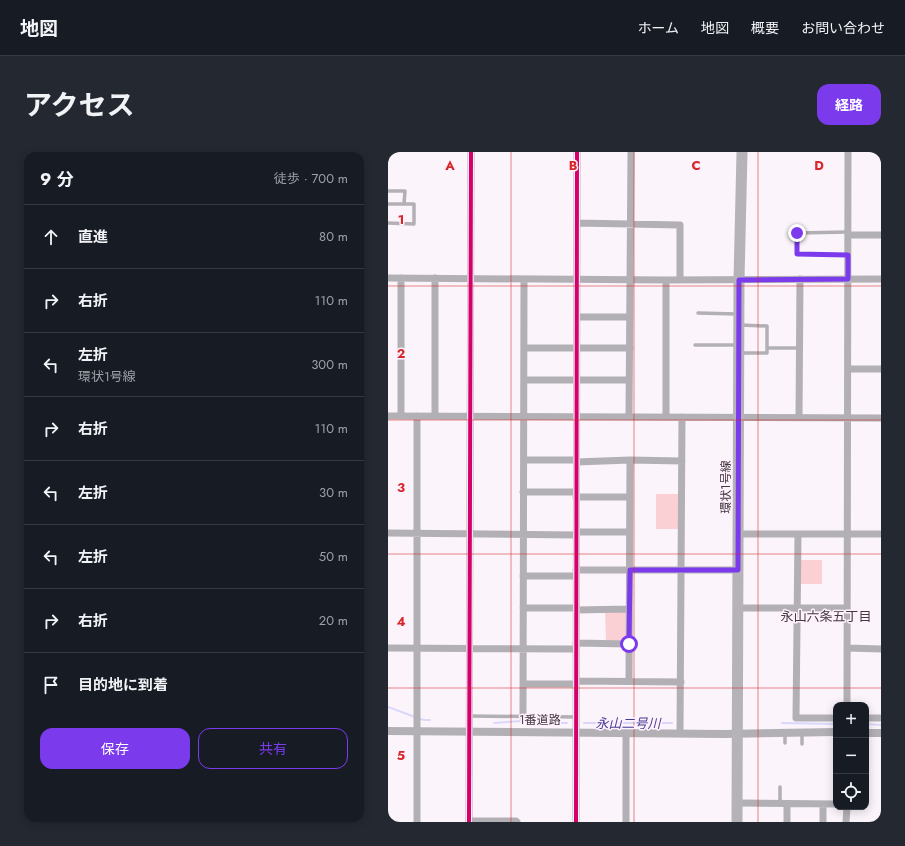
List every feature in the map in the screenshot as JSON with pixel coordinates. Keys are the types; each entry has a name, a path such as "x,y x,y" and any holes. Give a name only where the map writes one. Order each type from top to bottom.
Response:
{"main road":[{"name":"環状1号線","path":"737,822 739,280 742,152"}],"street":[{"path":"472,152 469,821 517,822"},
{"path":"576,822 577,152"},
{"path":"629,417 631,152"},
{"path":"847,702 848,152"},
{"path":"577,224 680,224 680,279"},
{"path":"848,234 881,235"},
{"path":"388,278 630,280 881,279"},
{"path":"401,278 401,416"},
{"path":"435,278 435,416"},
{"path":"523,717 522,534 524,460 524,279"},
{"path":"799,417 800,279"},
{"path":"666,280 666,417"},
{"path":"577,317 630,317"},
{"path":"524,348 630,348"},
{"path":"848,369 881,369"},
{"path":"524,380 629,380"},
{"path":"388,416 881,418"},
{"path":"417,416 417,822"},
{"path":"680,733 682,417"},
{"path":"524,460 682,461"},
{"path":"629,681 630,460"},
{"path":"523,492 630,497"},
{"path":"388,533 522,534 629,532"},
{"path":"739,534 881,534"},
{"path":"798,534 796,718 833,718"},
{"path":"523,576 630,570 738,570"},
{"path":"523,608 629,609"},
{"path":"738,608 847,608"},
{"path":"388,648 523,649 629,644"},
{"path":"847,648 881,649"},
{"path":"523,684 629,681 681,682"},
{"path":"869,718 881,718"},
{"name":"1番道路","path":"388,731 417,727 469,731 737,734 833,732"},
{"path":"626,732 626,822"},
{"path":"869,733 881,733"},
{"path":"737,803 833,804"},
{"path":"784,804 787,822"},
{"path":"823,804 823,822"},
{"path":"846,822 847,810"}],"lane":[{"path":"388,191 404,192 404,204"},
{"path":"388,204 414,204 414,224 388,224"},
{"path":"848,234 797,233 797,254 848,255"},
{"path":"698,313 739,314"},
{"path":"695,345 767,353 767,326 739,325"},
{"path":"767,348 800,348"},
{"path":"469,716 576,717"},
{"path":"785,733 785,743"},
{"path":"802,733 802,744"},
{"path":"780,787 784,804"}],"shaded area":[{"path":"656,494 682,494 682,529 656,529"},
{"path":"800,560 822,560 822,584 800,584"},
{"path":"605,609 629,609 629,644 606,644"}],"waterway":[{"name":"永山二号川","path":"388,707 415,717"},
{"name":"永山二号川","path":"419,719 430,720"},
{"name":"永山二号川","path":"494,723 521,721 567,723"},
{"name":"永山二号川","path":"584,723 672,723"},
{"name":"永山二号川","path":"782,723 833,724"},
{"name":"永山二号川","path":"869,724 881,725"}],"cycle path":[{"path":"469,822 471,152"},
{"path":"576,822 577,152"}],"district":[{"name":"永山六条五丁目","path":"826,616"}],"route":[{"path":"629,644 630,570 738,570 739,280 848,279 848,255 797,254 797,233"}]}
